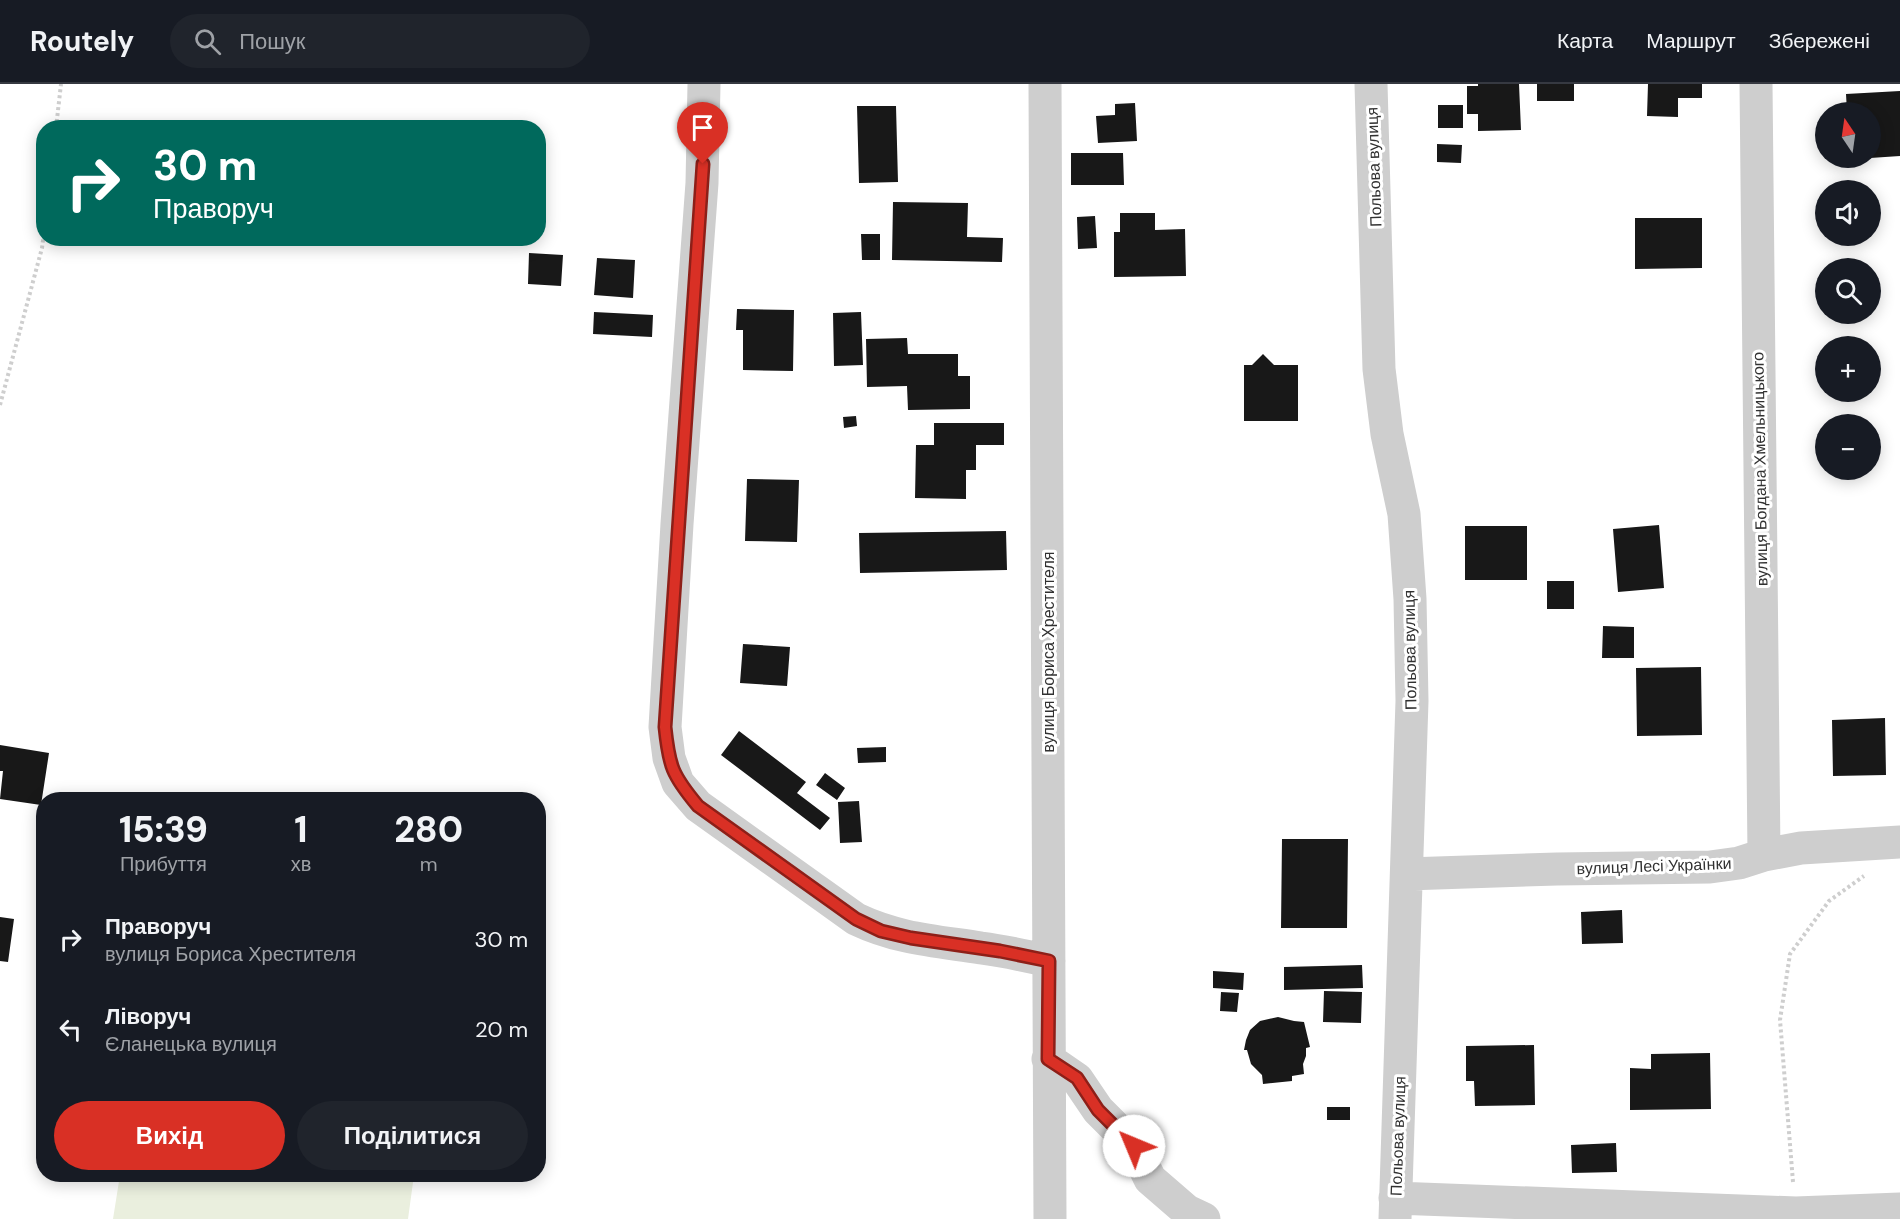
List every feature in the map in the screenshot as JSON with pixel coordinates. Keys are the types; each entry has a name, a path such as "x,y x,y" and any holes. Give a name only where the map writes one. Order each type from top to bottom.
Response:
{"street":[{"path":"704,84 702,183 677,524 665,727 669,758 678,783 698,806 856,919 881,931 1049,961"},
{"name":"вулиця Бориса Хрестителя","path":"1045,84 1050,1219"},
{"name":"Польова вулиця","path":"1371,84 1379,369 1387,434 1404,514 1410,599 1412,701 1395,1209"},
{"name":"вулиця Богдана Хмельницького","path":"1756,84 1764,855"},
{"name":"вулиця Лесі Українки","path":"1407,874 1710,867 1739,863 1764,855 1801,848 1900,842"},
{"path":"1048,1059 1077,1078 1098,1110 1134,1146 1150,1179 1187,1211 1204,1219"},
{"path":"1395,1209 1796,1213 1900,1209"}],"path":[{"path":"57,120 61,84"},
{"path":"0,405 42,246"},
{"path":"1796,1213 1780,1020 1791,954 1829,901 1867,874"}],"green space":[{"path":"119,1182 413,1182 408,1219 113,1219"}],"building":[{"path":"1478,84 1519,84 1521,130 1478,131 1478,114 1467,114 1467,86 1478,86"},
{"path":"1537,84 1574,84 1574,101 1537,101"},
{"path":"1648,84 1702,84 1702,98 1678,98 1678,117 1647,116"},
{"path":"1900,91 1900,156 1881,157 1881,102 1846,102 1846,94"},
{"path":"1135,103 1137,141 1098,143 1096,116 1115,115 1115,104"},
{"path":"1438,105 1463,105 1463,128 1438,128"},
{"path":"857,106 896,106 898,182 859,183"},
{"path":"1437,144 1462,145 1461,163 1437,162"},
{"path":"1071,153 1123,153 1124,185 1071,185"},
{"path":"893,202 968,203 967,237 1003,238 1002,262 892,260"},
{"path":"1120,213 1155,213 1155,230 1185,229 1186,276 1114,277 1114,232 1120,232"},
{"path":"1095,216 1097,248 1078,249 1077,217"},
{"path":"1635,218 1702,218 1702,268 1635,269"},
{"path":"861,234 880,234 880,260 862,260"},
{"path":"529,253 563,255 561,286 528,284"},
{"path":"597,258 635,260 633,298 594,295"},
{"path":"737,309 794,310 793,371 743,370 743,330 736,330"},
{"path":"594,312 653,315 652,337 593,334"},
{"path":"861,312 863,365 834,366 833,313"},
{"path":"907,338 908,354 958,354 958,376 970,376 970,409 908,410 907,386 867,387 866,339"},
{"path":"1263,354 1274,365 1298,365 1298,421 1244,421 1244,365 1252,365"},
{"path":"856,416 857,426 844,428 843,417"},
{"path":"934,423 1004,423 1004,445 976,445 976,470 966,470 966,499 915,498 916,445 934,445"},
{"path":"747,479 799,480 797,542 745,541"},
{"path":"1659,525 1664,588 1618,592 1613,529"},
{"path":"1465,526 1527,526 1527,580 1465,580"},
{"path":"1006,531 1007,570 860,573 859,533"},
{"path":"1547,581 1574,581 1574,609 1547,609"},
{"path":"1603,626 1634,627 1634,658 1602,658"},
{"path":"743,644 790,647 787,686 740,683"},
{"path":"1701,667 1702,735 1637,736 1636,668"},
{"path":"1885,718 1886,775 1833,776 1832,720"},
{"path":"739,731 806,782 797,793 830,818 820,830 721,755"},
{"path":"0,745 49,753 43,792 36,792 36,804 0,799 3,771 0,771"},
{"path":"886,747 886,762 858,763 857,748"},
{"path":"825,773 845,788 837,800 816,785"},
{"path":"859,801 862,842 840,843 838,802"},
{"path":"1282,839 1348,839 1347,928 1281,928"},
{"path":"1622,910 1623,943 1582,944 1581,912"},
{"path":"0,917 14,919 8,962 0,961"},
{"path":"1362,965 1363,988 1284,990 1284,967"},
{"path":"1213,971 1244,973 1243,990 1213,988"},
{"path":"1324,991 1362,992 1361,1023 1323,1022"},
{"path":"1221,992 1239,993 1237,1012 1220,1011"},
{"path":"1278,1017 1304,1022 1310,1047 1306,1048 1304,1074 1292,1076 1292,1081 1263,1084 1262,1075 1251,1064 1247,1050 1244,1050 1246,1040 1250,1030 1260,1021"},
{"path":"1534,1045 1535,1105 1475,1106 1474,1081 1466,1081 1466,1046"},
{"path":"1710,1053 1711,1109 1630,1110 1630,1068 1651,1069 1651,1054"},
{"path":"1327,1107 1350,1107 1350,1120 1327,1120"},
{"path":"1616,1143 1617,1172 1572,1173 1571,1145"}],"route":[{"path":"703,164 665,727 669,758 678,783 698,806 856,919 881,931 1049,961 1048,1059 1077,1078 1098,1110 1134,1146"}]}
